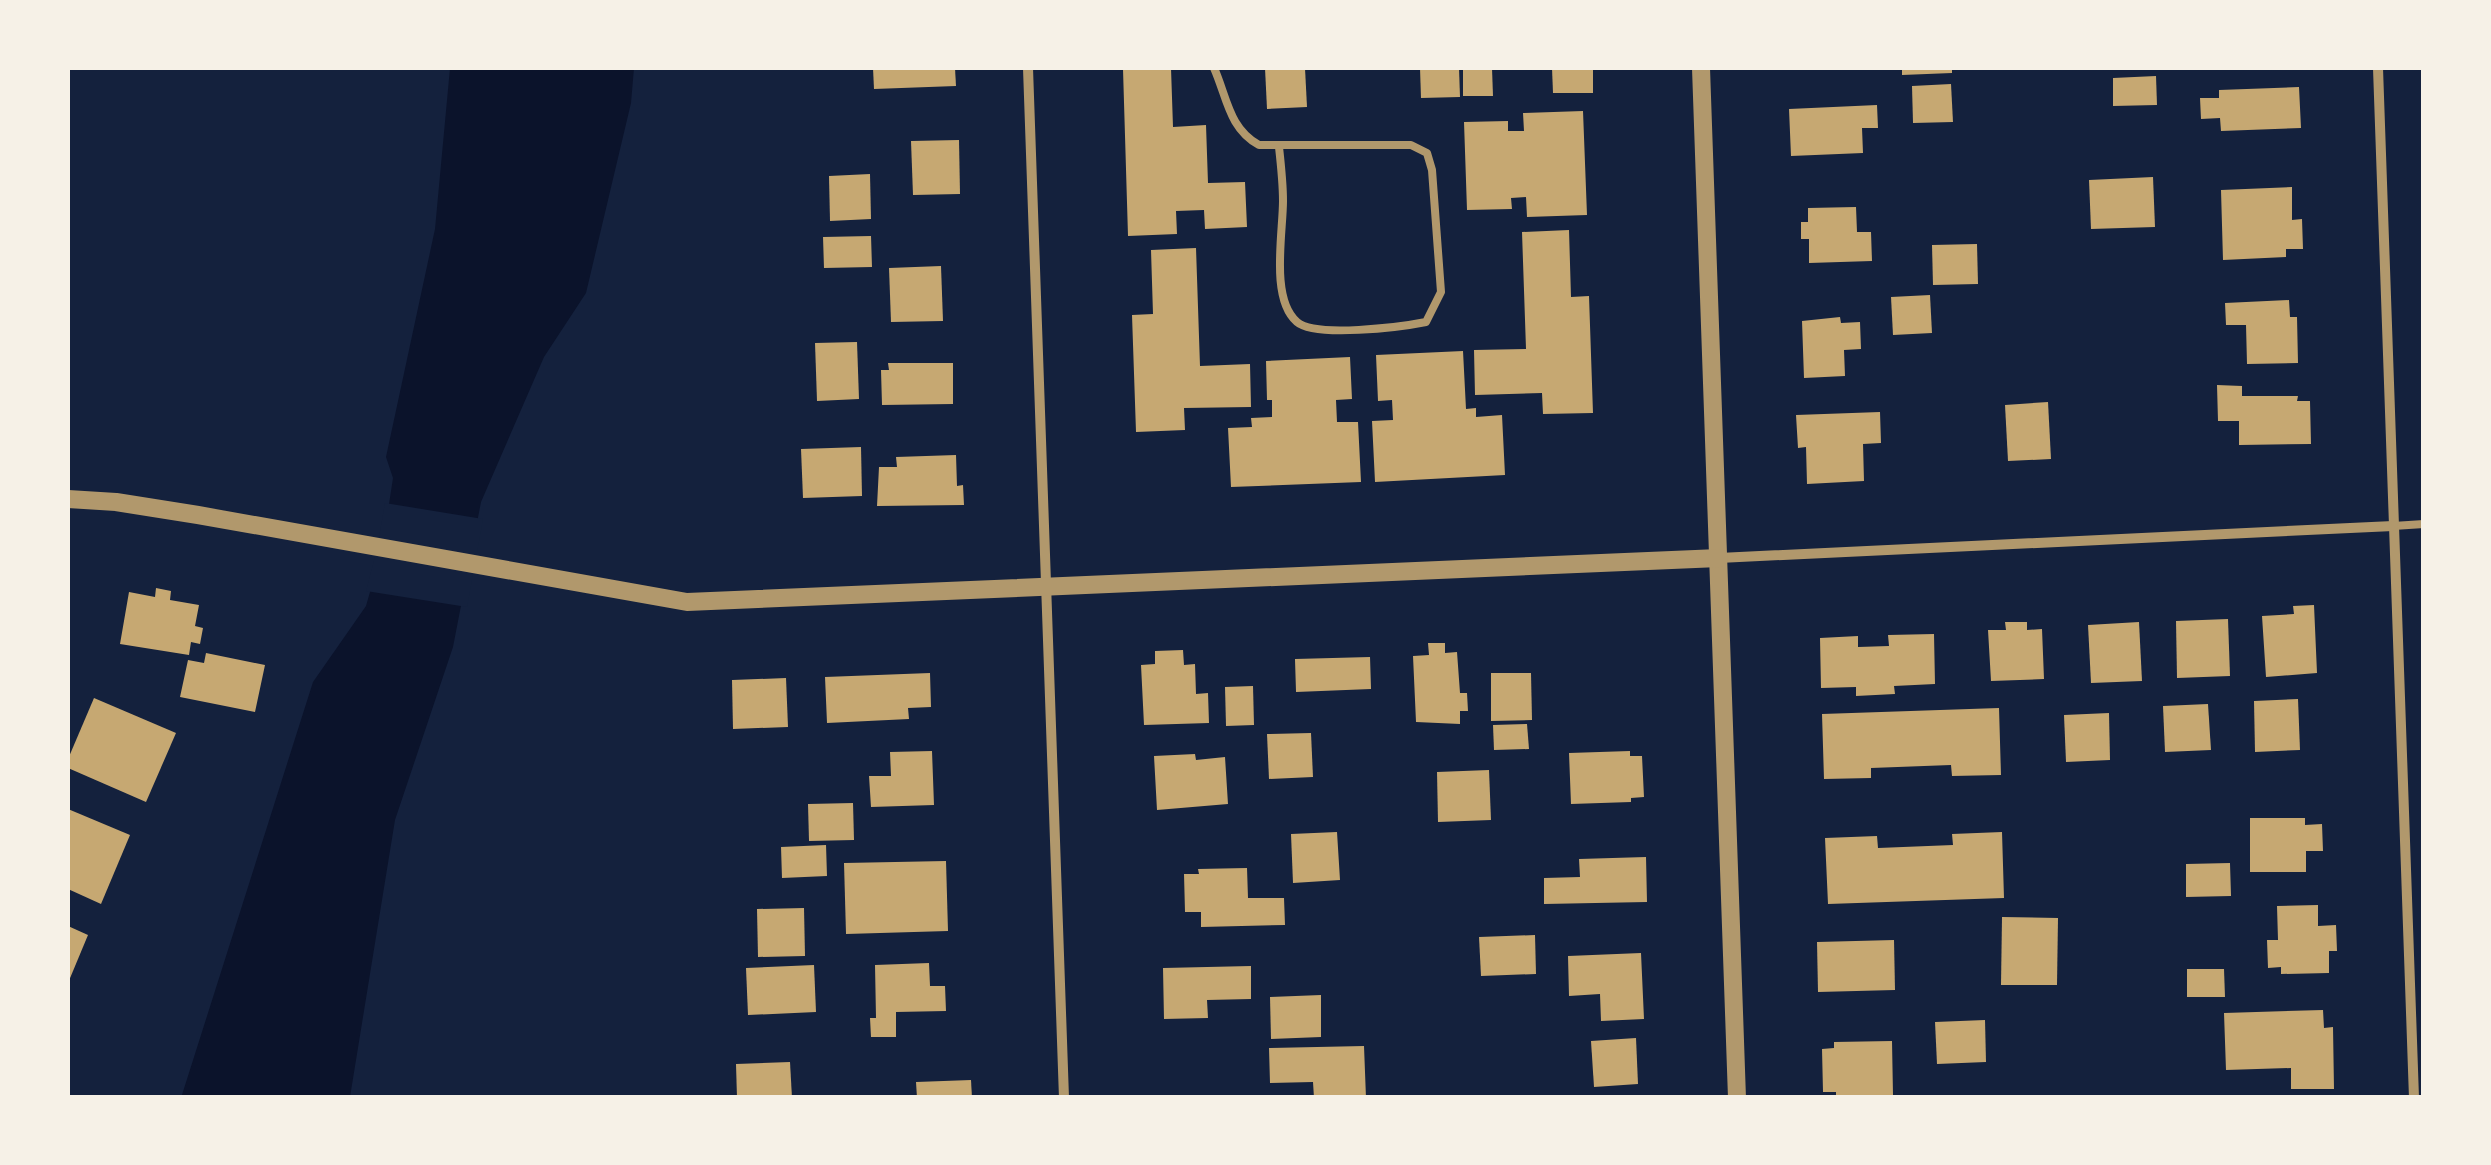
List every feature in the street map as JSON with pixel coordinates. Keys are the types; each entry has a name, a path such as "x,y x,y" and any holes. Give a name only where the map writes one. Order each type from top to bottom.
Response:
{"street":[{"path":"1028,68 1064,1098"},
{"path":"1701,68 1737,1098"},
{"path":"2378,68 2414,1098"},
{"path":"68,500 133,504 687,602 2393,526"}],"lane":[{"path":"1214,68 1231,118 1244,137 1259,145 1411,146 1427,153 1432,170 1441,292 1426,322 1318,330 1298,323 1286,306 1280,265 1283,202 1279,147"},
{"path":"2393,526 2424,524"}],"water":[{"path":"450,68 634,68 631,103 586,293 544,357 481,502 453,647 395,820 350,1097 181,1098 313,682 366,606 382,550 393,478 386,457 435,229"}],"pier":[{"path":"385,503 483,519 467,607 366,591"}],"building":[{"path":"873,68 955,68 956,86 874,89"},
{"path":"1171,68 1173,127 1206,125 1208,183 1245,182 1247,227 1205,229 1204,210 1176,211 1177,234 1128,236 1123,69"},
{"path":"1265,68 1305,68 1307,107 1267,109"},
{"path":"1420,68 1459,68 1460,97 1421,98"},
{"path":"1463,68 1492,68 1493,96 1463,96"},
{"path":"1552,68 1593,68 1593,93 1553,93"},
{"path":"1902,68 1952,68 1952,73 1902,75"},
{"path":"2156,76 2157,105 2113,106 2113,78"},
{"path":"1951,84 1953,122 1913,123 1912,86"},
{"path":"2299,87 2301,128 2221,131 2220,118 2201,119 2200,98 2219,98 2219,90"},
{"path":"1877,105 1878,128 1862,128 1863,153 1791,156 1789,109"},
{"path":"1583,111 1587,215 1527,217 1526,197 1511,198 1512,209 1467,210 1464,122 1508,121 1508,131 1524,131 1523,113"},
{"path":"959,140 960,194 913,195 911,141"},
{"path":"870,174 871,219 830,221 829,176"},
{"path":"2153,177 2155,227 2091,229 2089,180"},
{"path":"2292,187 2292,220 2302,219 2303,249 2286,249 2286,257 2223,260 2221,190"},
{"path":"1856,207 1857,232 1871,232 1872,261 1809,263 1809,239 1801,239 1801,222 1808,222 1808,208"},
{"path":"1569,230 1571,297 1589,296 1593,413 1543,414 1542,393 1475,395 1474,350 1526,349 1522,232"},
{"path":"871,236 872,267 824,268 823,237"},
{"path":"1977,244 1978,284 1933,285 1932,245"},
{"path":"1196,248 1200,366 1250,364 1251,407 1184,408 1185,430 1136,432 1132,315 1153,314 1151,250"},
{"path":"941,266 943,321 891,322 889,268"},
{"path":"1930,295 1932,333 1893,335 1891,297"},
{"path":"2289,300 2290,317 2297,317 2298,363 2247,364 2246,325 2226,325 2225,303"},
{"path":"1840,317 1841,323 1860,322 1861,349 1844,350 1845,376 1804,378 1802,321"},
{"path":"857,342 859,399 817,401 815,343"},
{"path":"1463,351 1466,409 1476,408 1476,417 1502,415 1505,475 1375,482 1372,421 1393,420 1392,400 1378,401 1376,355"},
{"path":"1350,357 1352,399 1336,400 1337,422 1358,422 1361,482 1231,487 1228,428 1252,427 1251,418 1272,417 1272,400 1267,400 1266,361"},
{"path":"888,363 953,363 953,404 882,405 881,370 889,370"},
{"path":"2217,385 2242,386 2242,396 2298,396 2297,401 2310,401 2311,444 2239,445 2239,421 2218,421"},
{"path":"2048,402 2051,459 2008,461 2005,405"},
{"path":"1880,412 1881,443 1863,444 1864,481 1807,484 1806,447 1798,448 1796,415"},
{"path":"861,447 862,496 803,498 801,449"},
{"path":"956,455 957,486 963,485 964,505 877,506 879,467 897,467 896,457"},
{"path":"156,588 171,591 170,600 199,605 195,626 203,628 200,644 191,642 189,655 120,644 129,592 155,597"},
{"path":"2314,605 2317,673 2266,677 2262,616 2294,614 2293,606"},
{"path":"2228,619 2230,676 2177,678 2176,621"},
{"path":"2005,622 2027,622 2027,630 2042,629 2044,679 1991,681 1988,630 2006,630"},
{"path":"2139,622 2142,681 2091,683 2088,625"},
{"path":"1934,634 1935,684 1894,686 1895,694 1856,696 1856,687 1821,688 1820,638 1858,636 1858,647 1889,646 1888,635"},
{"path":"1428,643 1445,643 1445,653 1457,652 1460,693 1467,693 1468,711 1460,711 1460,724 1416,722 1413,656 1429,655"},
{"path":"1183,650 1184,665 1195,664 1196,694 1208,693 1209,723 1144,725 1141,665 1155,664 1155,651"},
{"path":"206,653 265,665 255,712 180,697 188,660 204,663"},
{"path":"1370,657 1371,689 1296,692 1295,659"},
{"path":"930,673 931,707 908,708 909,719 827,723 825,677"},
{"path":"1491,673 1531,673 1532,720 1491,721"},
{"path":"786,678 788,727 733,729 732,680"},
{"path":"1253,686 1254,725 1226,726 1225,687"},
{"path":"94,698 176,733 146,802 68,768 68,759"},
{"path":"2298,699 2300,750 2255,752 2254,701"},
{"path":"2208,704 2211,750 2165,752 2163,706"},
{"path":"1999,708 2001,775 1952,776 1951,765 1871,768 1871,778 1824,779 1822,714"},
{"path":"2109,713 2110,760 2066,762 2064,715"},
{"path":"1527,724 1529,749 1494,750 1493,725"},
{"path":"1311,733 1313,777 1269,779 1267,734"},
{"path":"932,751 934,805 871,807 869,776 891,776 890,752"},
{"path":"1630,751 1630,756 1642,756 1644,797 1631,798 1631,802 1571,804 1569,753"},
{"path":"1195,754 1196,760 1225,757 1228,804 1157,810 1154,756"},
{"path":"1489,770 1491,820 1438,822 1437,772"},
{"path":"853,803 854,840 809,841 808,804"},
{"path":"68,809 130,835 101,904 68,889"},
{"path":"2250,818 2305,818 2305,825 2322,824 2323,851 2306,851 2306,872 2250,872"},
{"path":"1337,832 1340,880 1293,883 1291,834"},
{"path":"2002,832 2004,898 1828,904 1825,838 1877,836 1878,848 1953,845 1952,834"},
{"path":"826,845 827,876 782,878 781,847"},
{"path":"1646,857 1647,902 1544,904 1544,878 1580,877 1579,859"},
{"path":"946,861 948,931 846,934 844,863"},
{"path":"2230,863 2231,896 2186,897 2186,864"},
{"path":"1247,868 1248,898 1284,898 1285,925 1201,927 1201,912 1185,912 1184,874 1199,874 1198,869"},
{"path":"2318,905 2318,926 2336,925 2337,951 2329,951 2329,973 2281,974 2281,967 2268,968 2267,940 2278,940 2277,906"},
{"path":"804,908 805,956 758,957 757,909"},
{"path":"2002,917 2058,918 2057,985 2001,985"},
{"path":"68,926 88,935 68,983"},
{"path":"1535,935 1536,974 1481,976 1479,937"},
{"path":"1894,940 1895,990 1818,992 1817,942"},
{"path":"1641,953 1644,1019 1601,1021 1600,994 1569,996 1568,956"},
{"path":"929,963 930,986 945,986 946,1011 896,1012 896,1037 871,1037 870,1018 876,1018 875,965"},
{"path":"814,965 816,1012 748,1015 746,968"},
{"path":"1251,966 1251,999 1207,1000 1208,1018 1164,1019 1163,968"},
{"path":"2187,969 2224,969 2225,997 2187,997"},
{"path":"1321,995 1321,1037 1271,1039 1270,997"},
{"path":"2323,1010 2324,1028 2333,1027 2334,1089 2291,1089 2291,1068 2226,1070 2224,1013"},
{"path":"1985,1020 1986,1062 1937,1064 1935,1022"},
{"path":"1636,1038 1638,1084 1594,1087 1591,1041"},
{"path":"1892,1041 1893,1095 1836,1096 1836,1092 1823,1092 1822,1049 1834,1048 1834,1042"},
{"path":"1364,1046 1366,1098 1314,1098 1313,1082 1270,1083 1269,1048"},
{"path":"790,1062 792,1098 737,1098 736,1064"},
{"path":"971,1080 972,1098 917,1098 916,1082"}]}
